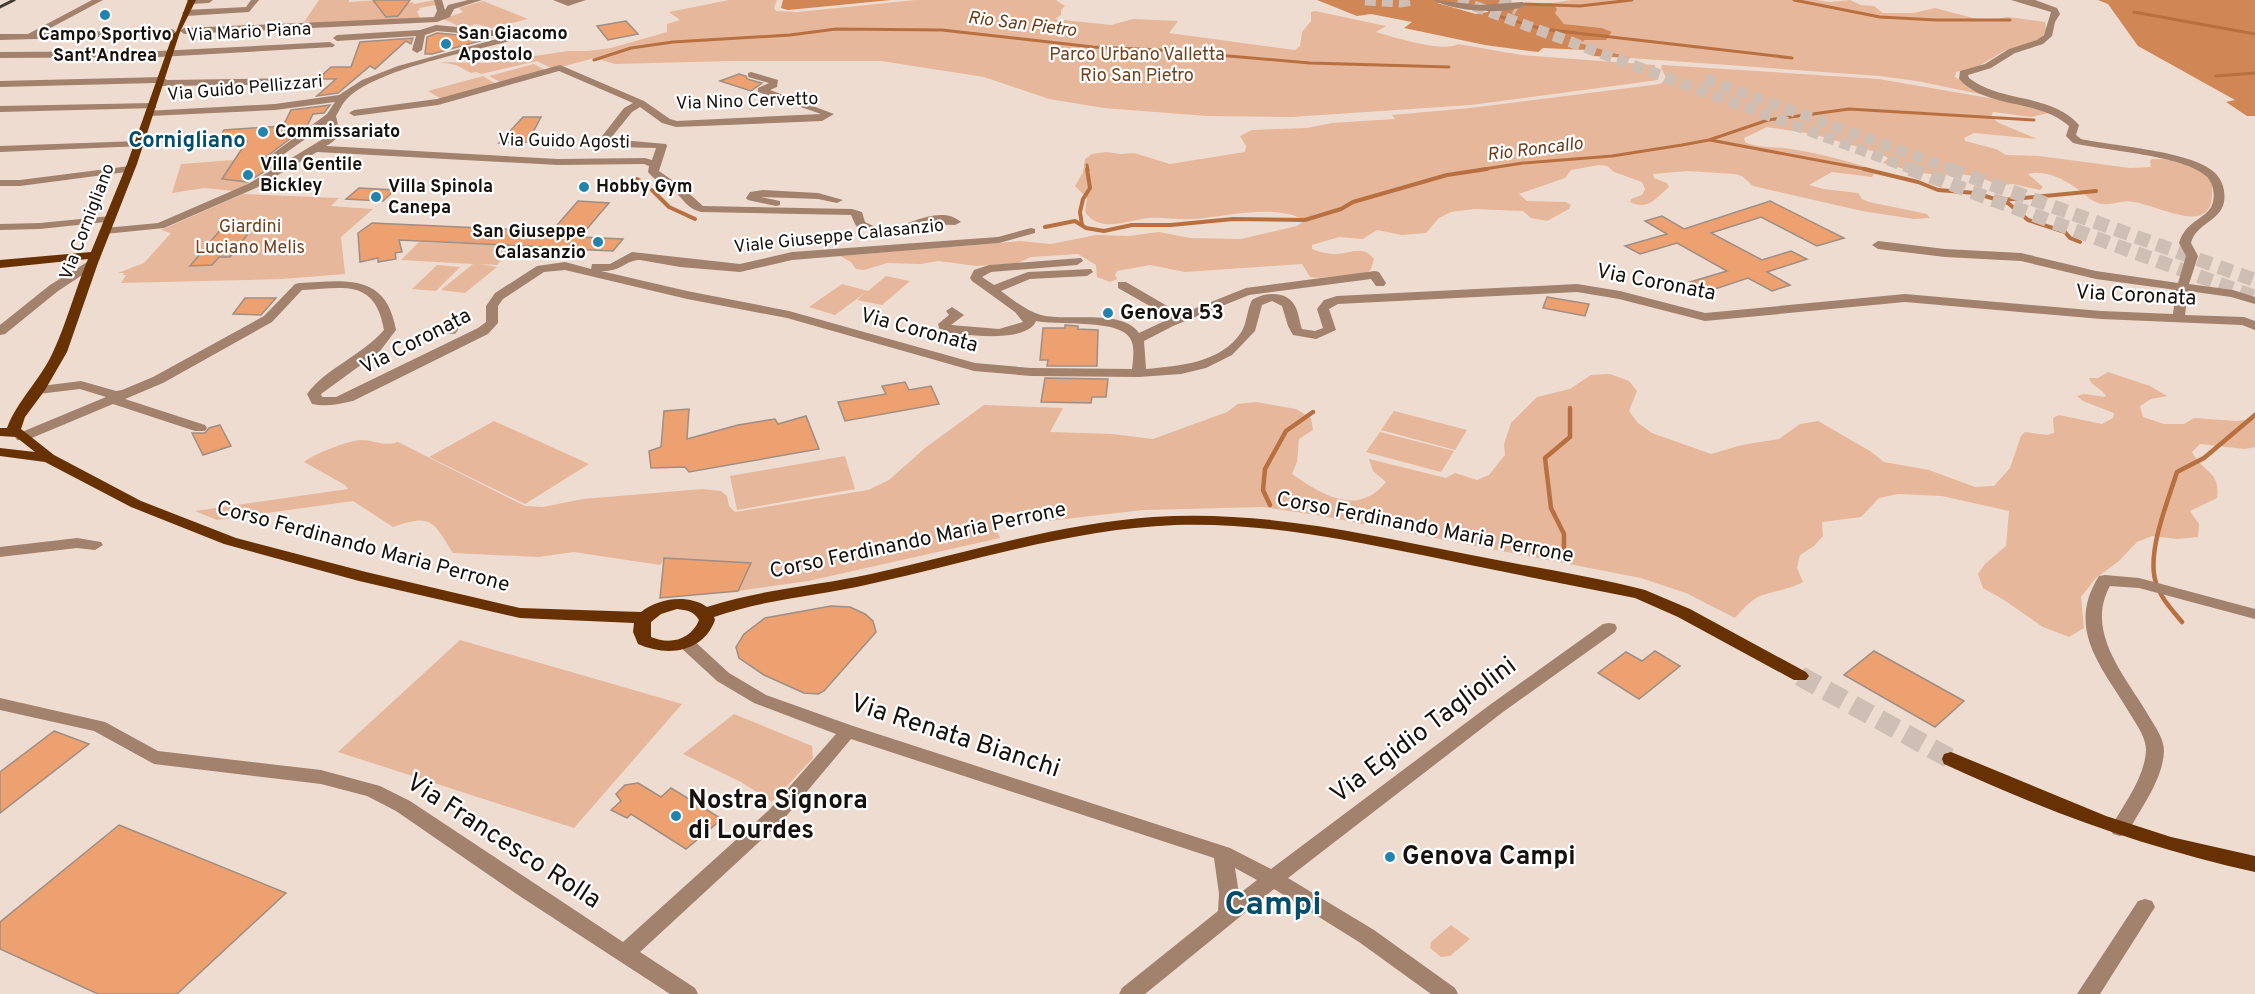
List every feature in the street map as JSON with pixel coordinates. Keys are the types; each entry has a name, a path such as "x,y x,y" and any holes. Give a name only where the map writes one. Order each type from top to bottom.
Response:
{"main road":[{"name":"Via Cornigliano","path":"0,452 15,445 11,430 60,352 191,1"},
{"path":"0,264 94,259"},
{"path":"11,430 47,456"},
{"name":"Corso Ferdinando Maria Perrone","path":"0,452 21,456 47,456 136,504 230,541 365,577 520,613 645,618"},
{"name":"Corso Ferdinando Maria Perrone","path":"705,614 766,598 860,581 947,560 1119,526 1175,520 1265,522 1311,528 1639,594 1684,613 1800,676"},
{"path":"677,604 698,608 705,614 707,620 702,632 686,643 662,647 644,640 640,633 640,626 645,618 664,606 677,604"},
{"path":"1952,759 2025,793 2120,829 2255,864"}],"street":[{"path":"0,54 99,0"},
{"path":"191,1 209,0"},
{"path":"186,13 249,9 255,0"},
{"path":"437,21 441,11 438,0"},
{"path":"437,21 447,15 452,8 478,0"},
{"path":"557,0 573,3 582,0"},
{"path":"1438,0 1481,9 1522,5"},
{"path":"2015,0 2042,5 2055,12 2048,36 2040,42 2012,51 1988,66 1966,71 1962,75 1964,79 1984,92 2047,109 2068,118 2075,128 2071,137 2078,141 2183,162 2210,174 2217,186 2218,206 2212,214 2193,225 2187,234 2185,243 2192,256 2182,287 2178,308 2179,319"},
{"path":"0,38 437,21 507,33 511,36 401,68 364,82 342,98 331,116 273,157 296,159"},
{"name":"Via Mario Piana","path":"0,54 170,54 333,42 422,33 437,21"},
{"path":"321,58 347,23"},
{"path":"417,50 422,33"},
{"path":"364,82 368,76 387,68"},
{"name":"Via Nino Cervetto","path":"354,113 438,102 560,68 641,103 666,121 676,124 822,118 829,114 762,90 775,82 751,75"},
{"path":"0,84 305,81"},
{"name":"Via Guido Pellizzari","path":"0,109 275,107 342,98"},
{"path":"641,103 628,110 604,140 614,144 660,145 662,146 655,165"},
{"path":"105,231 160,226 252,186 296,159 318,149 333,138 336,131 331,116"},
{"path":"0,149 139,144"},
{"name":"Via Guido Agosti","path":"318,149 558,162 640,161 655,165 653,172 656,175 678,189 694,206 701,209 856,212 860,224 885,232 903,229 927,220 940,219 955,222"},
{"path":"0,183 20,183 130,169"},
{"name":"Via Guido Agosti","path":"822,212 812,206 752,198 758,193 818,196 837,200"},
{"path":"0,227 40,226 111,219"},
{"name":"Viale Giuseppe Calasanzio","path":"582,270 591,267 612,268 632,256 740,268 792,256 999,240 1031,231"},
{"path":"1878,246 1945,253 2021,257 2096,274 2233,294 2254,303 2243,318 2250,323"},
{"path":"0,332 94,259"},
{"path":"1077,261 989,269 976,275 993,290 1037,317 1055,321 1107,322 1129,330 1138,339 1139,373"},
{"name":"Via Coronata","path":"120,397 158,380 268,319 299,287 351,284 373,291 383,302 390,330 379,346 319,387 314,394 317,401 325,402 348,398 483,331 492,323 492,306 499,296 541,269 565,266 687,295 789,315 974,367 1031,372 1139,373 1181,370 1201,365 1227,352 1249,331 1256,303 1266,298 1276,298 1288,305 1293,326 1298,332 1316,335 1330,330 1323,309 1328,303 1337,300 1547,288 1604,292 1705,317 1905,298 2101,315 2250,323"},
{"path":"993,290 1028,276 1087,272"},
{"path":"1138,339 1180,318 1246,292 1263,288 1375,276 1380,283"},
{"path":"1122,285 1180,318"},
{"name":"Via Coronata","path":"968,330 966,316 955,313 944,326 968,330 999,332 1023,328 1031,322 1017,306"},
{"path":"38,390 81,385 115,395 200,428"},
{"path":"11,430 120,397"},
{"path":"0,552 77,543 95,545"},
{"path":"2120,829 2151,769 2155,749 2136,706 2101,654 2091,612 2099,588 2105,580 2139,583 2255,614"},
{"name":"Via Egidio Tagliolini","path":"1130,994 1250,895 1497,708 1609,628"},
{"name":"Via Renata Bianchi","path":"686,643 723,677 760,699 847,730 1223,853 1327,911 1447,994"},
{"name":"Via Francesco Rolla","path":"0,704 99,726 154,757 321,777 373,791 403,806 687,994"},
{"path":"624,954 776,816 838,745 847,730"},
{"path":"1223,853 1229,894 1228,914"},
{"path":"2088,994 2145,907"}],"green space":[{"path":"319,0 349,0 349,2 379,0 377,6 381,11 412,2 414,4 435,0 436,5 419,8 420,10 417,11 420,18 308,24 310,21 304,22"},
{"name":"Parco Urbano Valletta Rio San Pietro","path":"729,0 777,0 774,8 776,11 797,12 916,0 1056,0 1065,6 1061,10 1061,15 1055,19 1111,25 1133,19 1178,21 1169,33 1295,50 1300,46 1302,32 1311,21 1311,12 1315,11 1386,26 1376,32 1441,47 1458,44 1521,55 1655,65 1658,80 1471,105 1291,117 1207,116 1104,108 1049,99 984,77 881,61 615,64 595,58 553,69 537,61 481,74 471,73 456,65 440,62 488,63 568,51 611,48 667,32 667,24 680,20 669,12"},
{"path":"1571,0 1816,0 1831,2 1850,0 1861,5 1874,6 1883,13 1914,13 1935,8 1977,19 1992,20 2008,17 2045,22 2046,30 2040,40 2004,51 1979,66 1956,72 1955,77 1983,94 1980,94 1879,76 1631,58 1580,43 1585,40 1606,40 1612,33 1602,28 1564,24 1555,13 1552,3"},
{"path":"483,1 528,19 492,28 476,24 463,28 443,19 463,12 459,8"},
{"path":"534,64 545,70 500,82 489,76"},
{"path":"1662,65 1879,79 2018,103 2053,112 2031,117 1993,112 1991,117 1999,123 2037,139 1974,133 1964,138 1965,141 1996,149 2006,155 2039,156 2130,168 2151,167 2152,159 2176,161 2197,169 2211,178 2212,198 2208,210 2200,215 2189,216 2134,202 2103,204 2093,201 2068,183 2048,174 2028,174 2043,187 2040,190 2013,184 1999,185 1979,177 1960,174 1939,175 1914,172 1883,163 1888,158 1879,153 1813,134 1767,127 1744,138 1745,142 1756,146 1812,153 1876,171 1872,177 1832,172 1809,185 1858,193 1862,199 1869,202 1927,214 1930,218 1914,219 1862,211 1753,186 1742,176 1735,174 1687,171 1653,174 1654,178 1667,183 1669,187 1656,199 1642,205 1630,202 1631,199 1642,195 1645,189 1642,182 1614,172 1607,166 1599,165 1571,170 1565,178 1519,194 1527,201 1566,202 1571,205 1569,209 1547,221 1531,218 1523,211 1474,209 1451,212 1439,218 1426,233 1402,235 1377,230 1363,239 1339,237 1312,245 1312,249 1327,253 1366,252 1374,259 1367,273 1319,278 1310,277 1302,264 1185,272 1150,265 1117,271 1115,275 1117,279 1110,282 1097,277 1096,265 1078,254 1031,257 1018,263 977,266 938,261 921,264 887,263 864,270 856,269 851,262 840,256 1020,241 1051,244 1096,235 1129,236 1159,232 1190,238 1241,239 1297,226 1305,220 1278,212 1249,212 1191,219 1149,218 1106,224 1091,219 1085,212 1087,198 1075,186 1083,172 1085,159 1092,154 1134,153 1170,164 1245,152 1246,146 1240,136 1252,130 1307,128 1332,123 1395,119 1392,115 1470,108 1660,84 1667,79 1661,68"},
{"path":"483,76 496,84 441,99 428,91"},
{"path":"259,158 225,179 252,183 234,191 204,188 172,193 181,164"},
{"name":"Giardini Luciano Melis","path":"243,194 339,198 331,206 373,209 341,237 345,274 282,279 121,283 126,275 118,273 144,263 171,233 161,230"},
{"path":"419,242 514,246 497,265 480,264 497,267 465,293 441,290 473,264 401,260"},
{"path":"437,265 460,267 436,291 412,289"},
{"path":"886,276 910,281 882,305 857,300 866,292 835,315 809,307 842,284 868,291"},
{"path":"2108,372 2150,386 2167,396 2151,399 2140,406 2143,417 2164,424 2184,424 2194,418 2236,421 2255,419 2255,447 2245,449 2200,444 2192,452 2214,477 2218,489 2217,498 2190,511 2199,524 2198,537 2177,539 2152,536 2137,542 2119,561 2096,578 2081,597 2084,628 2069,637 2043,627 1983,588 1978,574 1985,564 2006,546 2009,511 1942,496 1898,494 1879,498 1861,517 1822,522 1823,536 1814,546 1800,555 1797,568 1803,582 1757,598 1735,618 1686,593 1641,578 1322,516 1263,507 1143,510 1048,521 1008,512 995,516 993,520 1000,538 808,581 738,591 751,563 665,558 660,565 574,552 539,557 453,553 441,533 430,523 416,521 393,527 353,501 217,520 195,511 348,489 345,485 304,462 331,448 348,442 366,440 384,444 398,442 525,506 543,507 583,499 702,489 721,491 727,496 729,506 735,512 868,490 889,480 925,448 984,405 1063,408 1050,432 1112,434 1153,439 1227,412 1238,404 1256,402 1296,409 1311,418 1313,430 1299,439 1297,462 1292,474 1328,495 1352,500 1375,493 1386,482 1373,471 1369,459 1446,478 1455,473 1477,480 1489,475 1505,455 1504,444 1511,423 1537,397 1570,389 1591,375 1610,374 1629,381 1637,391 1629,411 1638,423 1652,433 1711,454 1742,445 1779,439 1800,424 1818,421 1870,451 1884,462 1929,470 1975,487 1994,486 2010,468 2021,436 2025,432 2047,435 2054,433 2053,418 2059,415 2102,424 2113,418 2114,413 2083,401 2077,396 2084,394 2106,397 2089,378 2098,378"},
{"path":"1394,411 1467,430 1455,450 1381,430"},
{"path":"494,421 589,464 525,504 429,457"},
{"path":"1380,432 1454,451 1441,472 1366,452"},
{"path":"845,456 855,489 737,510 730,476"},
{"path":"460,640 682,704 574,828 338,752"},
{"path":"734,714 812,746 813,758 772,802 741,782 683,754"},
{"path":"1451,925 1470,939 1450,956 1441,957 1430,948 1431,942"}],"shaded area":[{"path":"783,0 891,0 788,10 781,8"},
{"path":"1317,0 1500,0 1509,5 1437,3 1476,14 1552,3 1557,9 1555,13 1564,24 1602,28 1612,32 1606,40 1585,40 1580,43 1631,58 1593,56 1588,50 1543,48 1538,52 1485,45 1404,28 1412,22 1371,14 1357,16"},
{"path":"2098,0 2255,0 2255,116 2247,116 2226,102 2235,100 2138,46 2108,4"}],"building":[{"path":"373,0 410,0 398,16 386,17"},
{"path":"626,21 638,34 608,40 597,26"},
{"path":"437,33 491,38 425,54 427,37"},
{"path":"413,38 411,44 406,41 375,69 370,66 338,93 317,96 336,79 318,79 331,67 351,67 360,42"},
{"path":"739,74 762,83 751,91 720,81"},
{"path":"330,105 324,113 313,114 307,126 266,157 277,161 285,159 247,182 222,179 247,141 216,143 224,130 283,126 291,110"},
{"path":"523,117 541,117 528,142 499,143"},
{"name":"Villa Spinola Canepa","path":"359,188 395,190 383,201 346,199"},
{"path":"578,201 609,203 580,237 623,239 613,251 570,249 566,254 539,253 544,247 399,240 402,252 395,253 396,259 378,262 378,258 360,262 358,233 372,223 552,231"},
{"path":"1770,201 1844,238 1817,246 1761,217 1711,233 1762,260 1791,251 1807,259 1767,272 1790,285 1772,291 1748,278 1706,292 1690,282 1727,271 1677,243 1640,254 1625,246 1667,234 1645,221 1662,216 1684,229"},
{"path":"227,222 245,222 238,230 251,230 230,257 219,257 212,265 190,266"},
{"path":"1547,297 1589,304 1585,316 1543,308"},
{"path":"245,298 276,298 261,315 233,314"},
{"path":"450,319 464,319 455,333 441,333"},
{"path":"1065,325 1078,326 1078,329 1098,330 1097,366 1047,366 1048,360 1040,360 1043,328 1065,328"},
{"path":"1045,378 1108,379 1106,397 1092,397 1091,403 1041,402"},
{"path":"905,382 909,390 931,386 939,404 845,421 838,402 886,394 882,386"},
{"path":"689,409 687,439 738,425 775,419 778,424 806,416 819,449 689,472 685,467 651,468 649,451 661,447 664,411"},
{"path":"220,425 231,446 203,455 192,433 205,433 209,428"},
{"path":"664,558 751,563 738,591 660,598"},
{"path":"831,606 850,607 865,614 873,621 876,632 824,691 818,694 804,693 764,675 739,658 736,647 744,634 765,618"},
{"path":"1655,651 1680,666 1639,699 1598,673 1626,652 1642,661"},
{"path":"1874,651 1964,701 1935,727 1844,675"},
{"path":"54,731 89,744 0,813 0,772"},
{"name":"Nostra Signora di Lourdes","path":"638,783 661,797 671,788 722,819 686,849 631,814 627,818 611,810 621,801 616,794 625,785"},
{"path":"119,825 286,893 177,994 98,994 0,949 0,922"}],"waterway":[{"path":"1521,4 1580,6 1632,0"},
{"path":"1794,0 1880,17 2010,20"},
{"path":"1488,7 1491,14 1542,29 1792,58"},
{"path":"2134,12 2255,34"},
{"name":"Rio San Pietro","path":"594,60 631,48 673,42 790,35 836,29 942,30 1093,47 1160,50 1310,63 1449,67"},
{"path":"2216,76 2255,73"},
{"name":"Rio Roncallo","path":"1478,170 1523,163 1612,156 1682,145 1709,140 1768,120 1849,109 2034,120"},
{"path":"1710,140 1870,170"},
{"path":"1087,165 1088,170"},
{"path":"1082,225 1080,212 1083,199 1090,188 1087,169"},
{"name":"Rio Roncallo","path":"1045,227 1075,221 1086,228 1104,231 1132,225 1171,225 1233,219 1305,220 1341,209 1353,202 1447,175 1487,169"},
{"path":"1864,169 1918,182 1938,190 1975,193 2008,203 2028,220 2065,232 2070,238 2080,242"},
{"name":"Rio Roncallo","path":"652,190 669,207 695,219"},
{"path":"2003,200 2096,191"},
{"path":"1564,556 1564,534 1551,508 1545,458 1570,437 1570,408"},
{"path":"1270,505 1263,490 1265,469 1286,431 1313,412"},
{"path":"2182,622 2160,593 2154,571 2159,527 2177,472 2204,458 2255,415"}],"tunnel":[{"path":"1365,0 1400,2 1414,0"},
{"path":"1458,0 1915,170"},
{"path":"1500,0 1517,10"},
{"path":"1705,79 1954,170"},
{"path":"1910,169 2255,297"},
{"path":"1950,169 2255,280"},
{"path":"1800,676 1951,759"}],"railway":[{"path":"0,7 14,0"}],"place":[{"name":"Campo Sportivo Sant'Andrea","path":"105,15"},
{"name":"San Giacomo Apostolo","path":"446,44"},
{"name":"Commissariato","path":"263,132"},
{"name":"Villa Gentile Bickley","path":"248,175"},
{"name":"Hobby Gym","path":"584,187"},
{"name":"Villa Spinola Canepa","path":"376,197"},
{"name":"San Giuseppe Calasanzio","path":"598,242"},
{"name":"Genova 53","path":"1108,313"},
{"name":"Nostra Signora di Lourdes","path":"676,816"},
{"name":"Genova Campi","path":"1390,857"}],"district":[{"name":"Cornigliano","path":"187,141"},
{"name":"Campi","path":"1273,906"}]}
